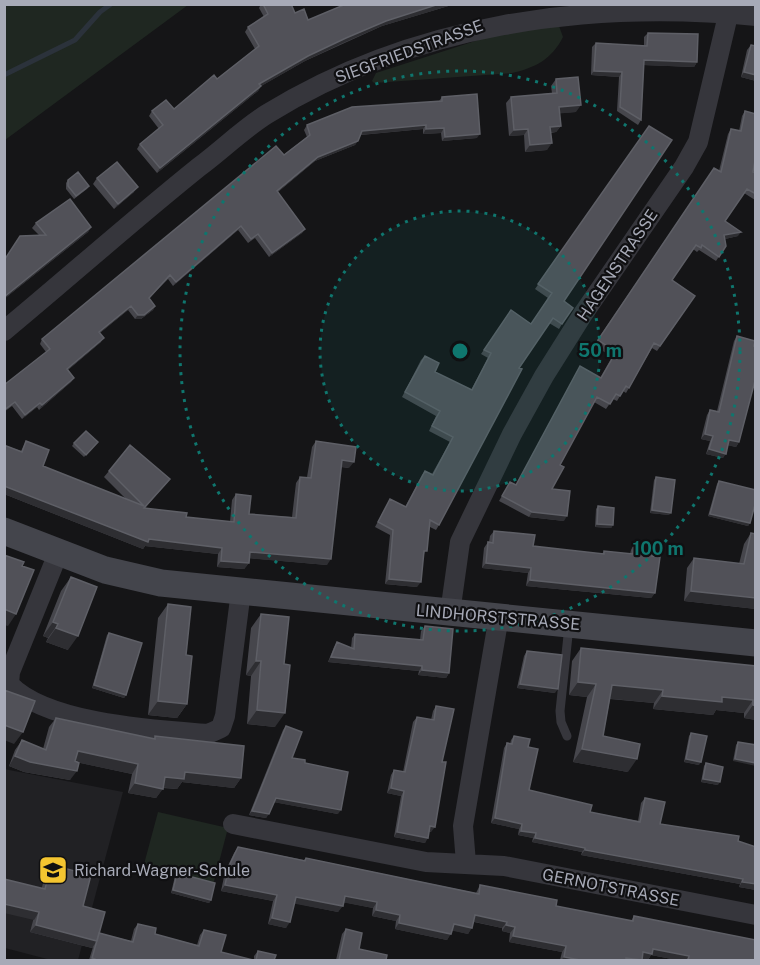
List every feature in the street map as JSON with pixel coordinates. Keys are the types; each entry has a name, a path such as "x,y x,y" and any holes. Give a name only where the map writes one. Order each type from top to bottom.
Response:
{"street":[{"name":"SIEGFRIEDSTRASSE","path":"4,331 182,181 256,123 327,80 420,43 494,21 579,7 642,5 729,11 756,16"},
{"name":"HAGENSTRASSE","path":"450,613 460,543 512,434 567,340 684,167 698,142 729,11"},
{"name":"LINDHORSTSTRASSE","path":"4,531 133,578 450,613 756,643"},
{"path":"59,552 10,672 9,684 18,693 60,712 92,720 208,734 221,728 225,716 241,591"},
{"path":"466,863 463,826 499,616"},
{"name":"GERNOTSTRASSE","path":"233,824 426,862 516,868 756,915"}],"lane":[{"path":"567,736 561,722 560,711 569,624"}],"shaded area":[{"path":"5,4 188,4 188,5 5,140"},
{"path":"559,26 563,37 554,51 542,61 520,71 374,83 372,81 376,73 500,33"},
{"name":"Richard-Wagner-Schule","path":"4,769 123,792 78,960 51,960 5,948"},
{"path":"158,812 228,828 213,885 143,868"}],"building":[{"path":"263,4 291,4 295,13 304,9 308,20 346,4 439,4 386,21 346,38 308,56 259,84 261,86 160,168 140,144 163,125 152,111 166,100 174,109 214,75 217,79 259,46 248,27 268,14"},
{"path":"648,33 698,34 697,62 644,60 641,120 620,107 622,72 594,71 596,43 647,46"},
{"path":"751,45 756,46 756,75 744,72"},
{"path":"578,77 581,105 559,107 561,126 550,127 552,143 530,145 528,129 514,130 511,97 557,93 556,79"},
{"path":"477,94 480,134 445,137 444,128 426,129 426,125 362,131 358,141 318,157 277,191 305,229 272,253 258,234 251,239 241,226 176,282 170,275 149,298 155,306 144,315 138,315 131,306 99,332 104,338 67,369 74,378 42,405 40,403 25,415 15,402 4,410 4,385 50,349 42,339 276,146 284,155 310,135 307,125 352,107 442,101 442,97"},
{"path":"745,111 756,114 756,155 753,172 756,173 756,194 747,189 725,221 741,232 724,235 726,246 719,257 702,245 701,248 696,245 672,280 695,296 660,346 654,343 629,388 626,386 620,396 616,394 610,404 597,397 560,465 564,467 552,489 570,491 567,516 532,512 502,496 510,482 516,485 580,366 601,378 616,352 598,340 714,168 721,172 731,129 741,131"},
{"path":"649,126 672,140 564,301 573,308 562,324 553,318 519,368 522,369 439,525 430,520 421,582 389,579 393,530 378,522 390,499 406,507 425,471 433,475 453,437 432,426 440,411 405,392 425,356 439,363 435,372 472,390 491,353 484,350 511,310 531,324 552,293 538,284"},
{"path":"117,162 138,187 118,204 97,178"},
{"path":"78,172 89,186 76,196 68,186 68,180"},
{"path":"70,199 91,227 4,297 4,258 20,236 46,235 36,223"},
{"path":"737,336 755,341 756,377 739,442 729,440 726,454 709,449 713,436 705,434 710,410 719,412"},
{"path":"86,431 98,442 86,455 74,443"},
{"path":"26,441 49,450 43,466 144,506 109,471 130,445 170,479 144,508 187,513 186,517 234,522 236,494 251,496 249,514 296,518 300,477 311,478 316,441 356,447 354,462 342,460 331,559 250,552 249,563 221,561 222,548 149,539 148,542 4,486 4,445 22,452"},
{"path":"656,477 675,480 671,513 652,510"},
{"path":"719,481 756,490 756,501 750,523 710,514"},
{"path":"598,506 614,508 613,525 597,524"},
{"path":"494,531 535,535 533,546 604,554 604,551 633,554 634,544 653,546 652,556 660,557 655,593 530,580 531,568 486,563 488,542 493,543"},
{"path":"751,533 756,534 756,598 691,591 694,558 744,564"},
{"path":"4,555 24,562 22,566 34,570 16,614 4,609"},
{"path":"71,577 97,587 78,636 56,628 58,624 53,622"},
{"path":"168,604 191,607 186,655 192,656 187,704 158,701"},
{"path":"261,614 289,617 284,664 290,665 285,713 257,710 261,661 256,661"},
{"path":"425,626 453,629 449,673 422,670 422,666 331,657 337,642 354,649 355,634 423,640"},
{"path":"109,633 142,643 126,695 94,685"},
{"path":"581,648 756,666 756,706 753,705 753,700 722,697 722,702 662,696 663,690 612,685 603,736 640,744 637,759 582,749 596,684 578,682"},
{"path":"527,651 562,655 558,689 520,684"},
{"path":"4,690 35,701 23,732 4,725"},
{"path":"436,706 454,709 442,762 446,762 435,827 430,826 428,838 397,832 404,791 391,788 394,770 405,772 417,717 434,720"},
{"path":"56,718 155,739 155,736 244,746 241,778 185,772 184,779 165,777 163,789 135,783 138,764 78,751 75,761 79,763 77,771 30,762 15,756 22,740 46,750"},
{"path":"286,726 302,732 292,758 348,772 341,810 276,798 269,814 252,811"},
{"path":"691,733 707,736 701,762 686,759"},
{"path":"514,736 530,739 528,747 538,749 529,790 592,805 590,812 640,822 645,798 665,802 660,824 739,836 738,841 756,847 756,884 742,882 743,879 585,850 585,848 535,838 536,833 521,831 522,824 495,818 507,743 512,744"},
{"path":"738,742 756,745 756,763 735,759"},
{"path":"706,763 723,767 720,782 703,779"},
{"path":"238,847 305,861 306,858 479,894 480,885 557,900 556,906 633,921 634,916 756,940 756,960 688,960 689,956 653,949 652,954 643,952 642,960 626,958 626,960 580,960 564,957 566,946 513,936 515,927 506,925 507,922 475,915 472,928 454,924 451,934 399,923 400,915 376,910 377,902 345,896 343,906 296,897 290,922 272,918 277,895 225,885 229,866"},
{"path":"51,865 91,875 83,906 105,912 97,941 36,925 39,912 4,904 4,879 45,889"},
{"path":"177,873 215,883 211,900 173,890"},
{"path":"138,924 156,928 155,934 199,946 204,930 226,935 221,952 253,960 95,960 92,958 99,933 133,942"},
{"path":"346,929 362,933 359,949 387,955 386,960 339,960"},
{"path":"258,951 276,955 274,960 256,960"}],"waterway":[{"path":"4,75 75,40 100,12 111,4"}],"place":[{"name":"Richard-Wagner-Schule","path":"53,870"}]}
